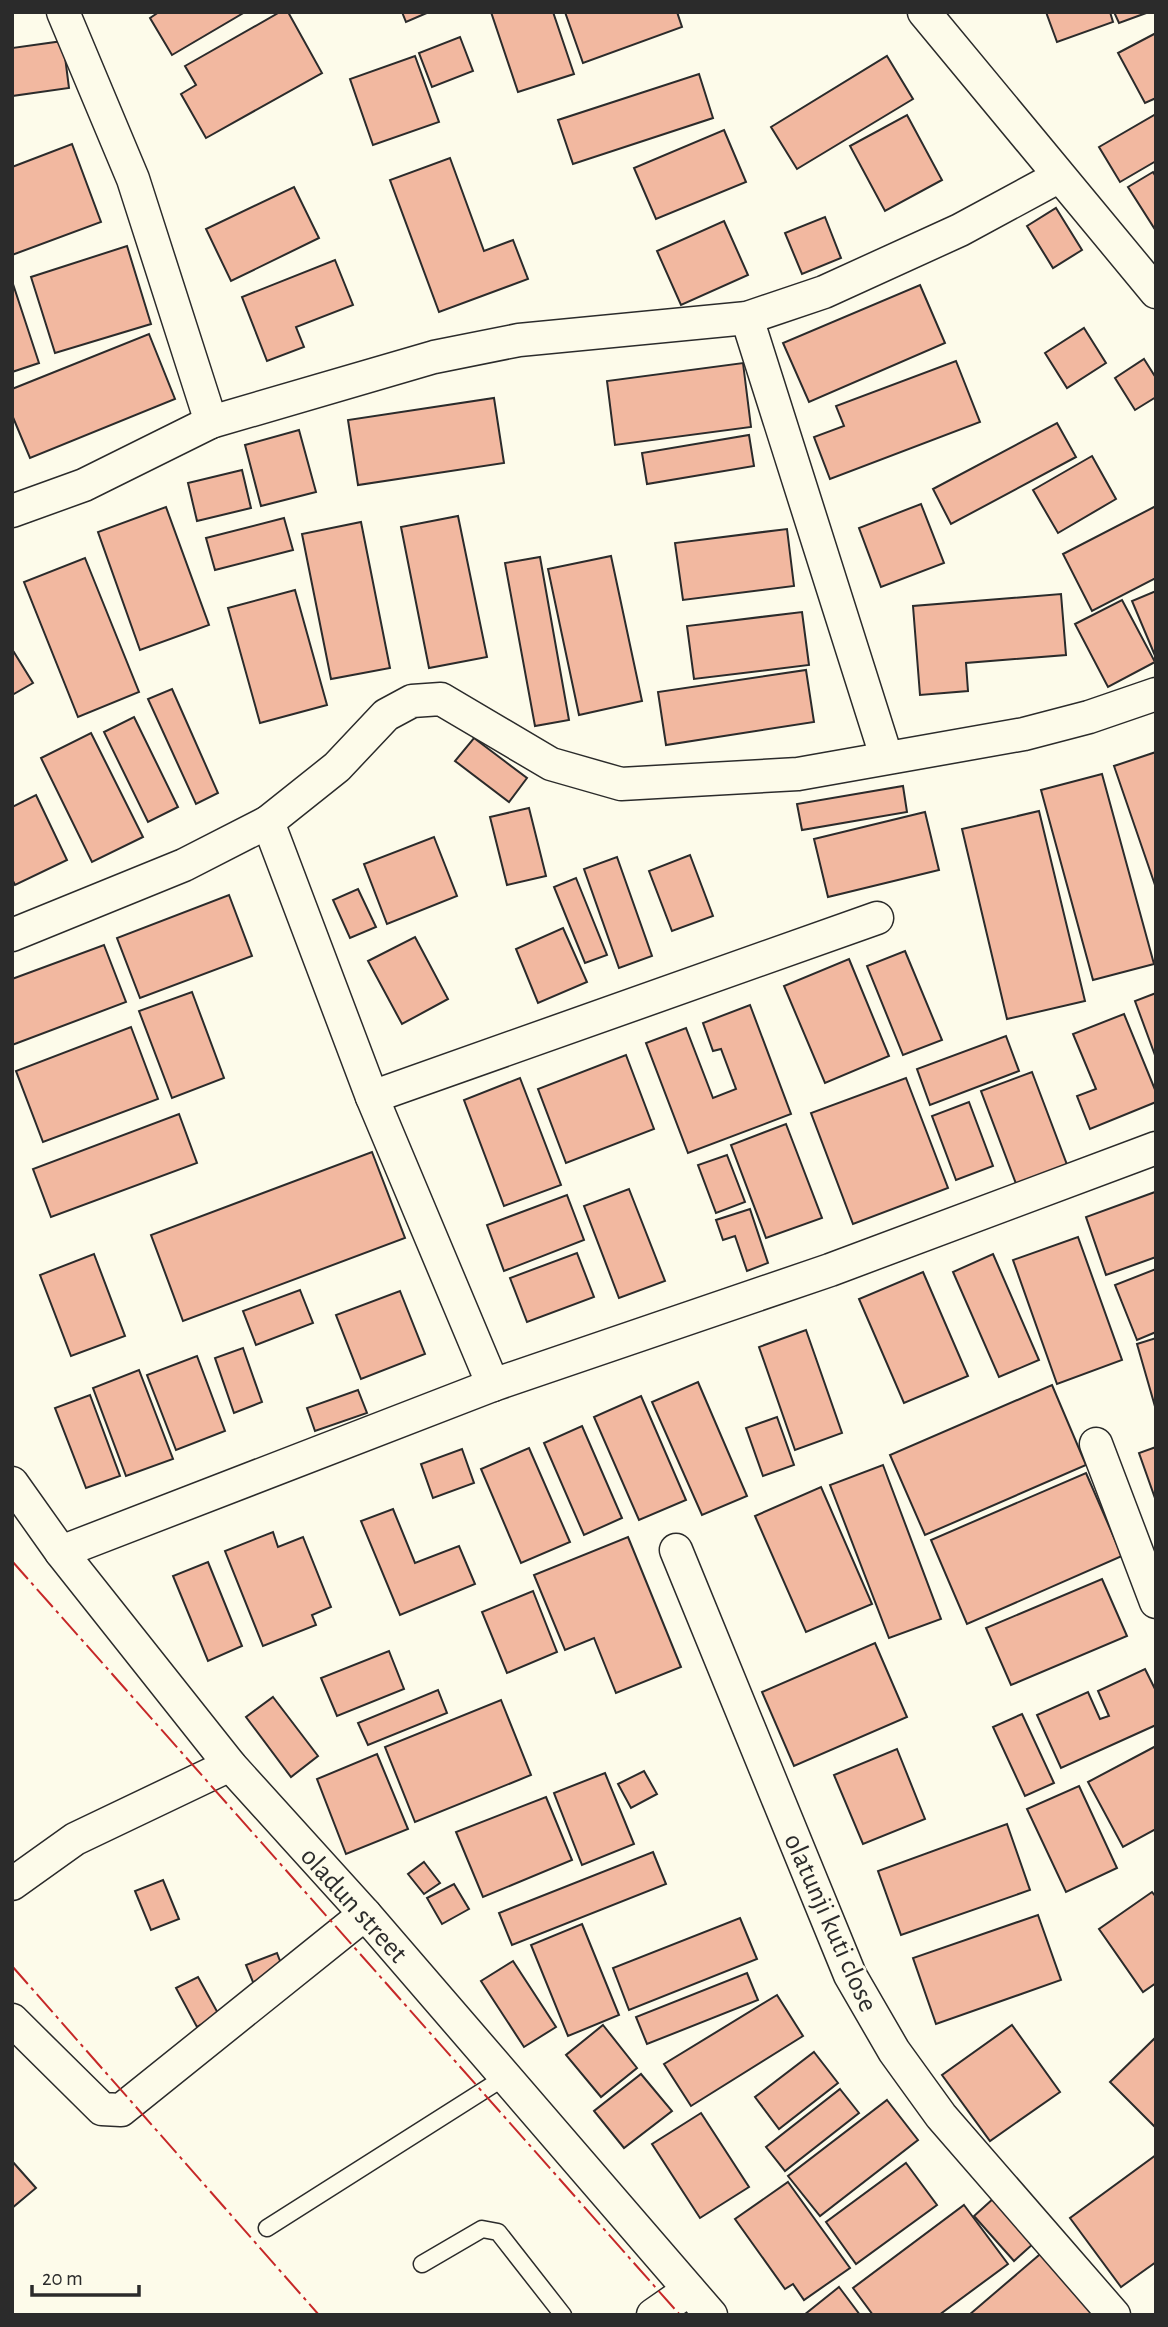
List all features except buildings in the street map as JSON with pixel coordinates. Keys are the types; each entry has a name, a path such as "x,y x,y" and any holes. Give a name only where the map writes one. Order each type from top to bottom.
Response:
{"street":[{"path":"63,12 133,179 211,422"},
{"path":"924,12 1156,292"},
{"path":"12,511 84,485 211,422 434,357 519,340 747,318 836,286 960,230 1058,177"},
{"path":"747,318 886,756"},
{"path":"12,935 184,865 268,822 337,767 386,715 412,701 441,699 551,764 621,784 798,774 886,756 1024,734 1089,717 1156,694"},
{"path":"268,822 372,1097 493,1385"},
{"path":"372,1097 877,918"},
{"path":"61,1552 493,1385 830,1270 1156,1148"},
{"path":"1096,1444 1156,1602"},
{"name":"oladun street","path":"12,1483 61,1552 230,1765 365,1914 711,2315"},
{"name":"olatunji kuti close","path":"676,1550 850,1975 894,2051 941,2116 1114,2315"},
{"path":"12,1884 75,1839 230,1765"},
{"path":"12,2020 102,2109 121,2110 365,1914"},
{"path":"653,2315 689,2290"}],"lane":[{"path":"267,2228 505,2077"},
{"path":"422,2263 482,2229 498,2232 563,2315"}],"power":[{"path":"12,1561 680,2315"},
{"path":"12,1966 319,2315"}]}
